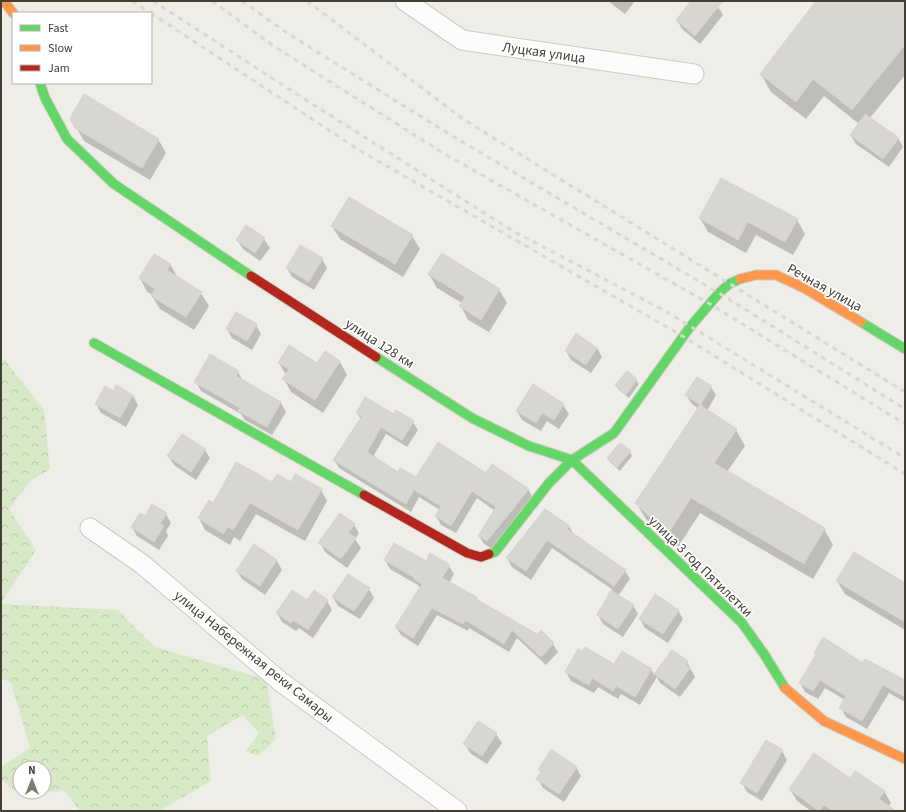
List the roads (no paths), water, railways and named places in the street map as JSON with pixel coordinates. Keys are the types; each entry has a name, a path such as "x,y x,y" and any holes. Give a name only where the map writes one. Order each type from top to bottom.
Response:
{"street":[{"path":"4,1 12,12"},
{"name":"Луцкая улица","path":"405,1 462,40 694,74"},
{"name":"улица 128 км","path":"40,84 45,98 67,139 114,184 288,300 472,418 529,446 572,460"},
{"name":"Речная улица","path":"572,460 614,433 690,327 729,284 741,278 756,275 776,275 804,288 905,349"},
{"path":"94,343 467,553 481,557 495,552 548,483 572,460"},
{"name":"улица 3 год Пятилетки","path":"572,460 742,623 764,654 783,687 824,721 905,759"},
{"name":"улица Набережная реки Самары","path":"90,528 142,564 281,682 457,811"}],"railway":[{"path":"132,1 148,12"},
{"path":"153,1 513,231 667,312 905,458"},
{"path":"212,1 275,47 443,153 710,304 905,424"},
{"path":"242,1 287,33 454,137 719,293 905,409"},
{"path":"307,1 463,119 905,392"},
{"path":"152,14 359,150 684,337 905,474"}]}
